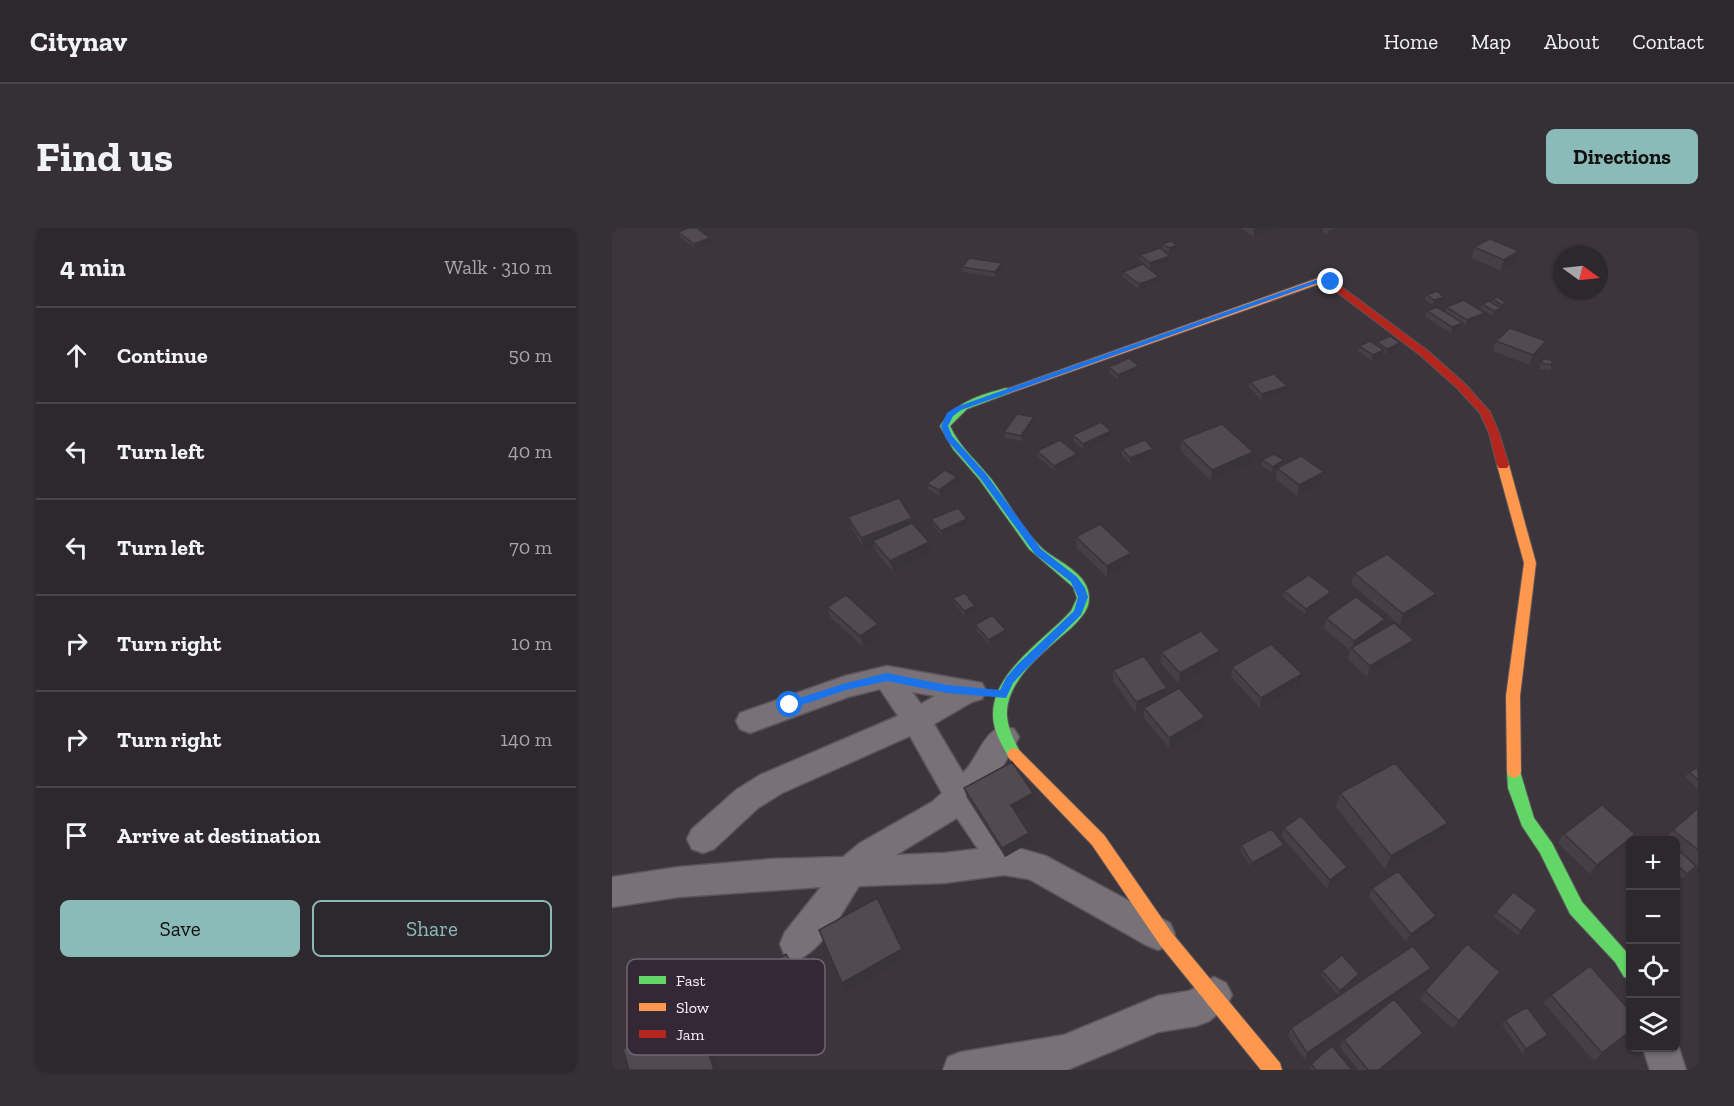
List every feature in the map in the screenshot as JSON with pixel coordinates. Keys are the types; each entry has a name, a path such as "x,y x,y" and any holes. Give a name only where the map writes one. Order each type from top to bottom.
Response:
{"street":[{"path":"1273,1070 1166,939 1088,828 1030,770 1004,737 998,717 1009,681 1078,613 1083,597 1081,588 1074,579 1038,551 983,476 949,437 945,426 950,415 958,408 1307,284 1321,280 1331,282 1424,353 1461,386 1485,412 1494,433 1530,563 1513,696 1512,747 1516,788 1527,821 1546,848 1576,908 1626,964"},
{"path":"887,677 916,721 959,796 1004,860"},
{"path":"750,721 846,687 887,677 1003,695"},
{"path":"703,839 747,799 771,784 916,721 967,691"},
{"path":"797,944 826,908 850,871 871,853 943,812 977,779 1004,737"},
{"path":"612,892 679,882 772,874 944,868 1004,860 1035,866 1166,939"},
{"path":"961,1070 1064,1053 1158,1014 1196,1008 1214,995"},
{"path":"1663,1052 1668,1070"}],"building":[{"path":"688,228 697,228 710,238 694,244 678,232"},
{"path":"1490,239 1519,251 1504,260 1474,247"},
{"path":"1171,241 1177,245 1169,248 1163,244"},
{"path":"1160,248 1170,256 1150,263 1140,255"},
{"path":"969,258 1002,263 995,272 962,267"},
{"path":"1143,264 1159,277 1139,284 1123,272"},
{"path":"1437,291 1444,297 1434,300 1427,295"},
{"path":"1497,297 1506,303 1502,305 1492,299"},
{"path":"1464,300 1485,313 1467,320 1446,307"},
{"path":"1489,301 1501,308 1494,311 1482,304"},
{"path":"1437,307 1463,323 1452,327 1427,311"},
{"path":"1510,328 1546,341 1533,355 1496,341"},
{"path":"1390,336 1400,343 1387,349 1377,342"},
{"path":"1370,341 1384,350 1373,355 1359,346"},
{"path":"1129,358 1139,366 1118,375 1109,367"},
{"path":"1542,359 1552,360 1552,365 1542,363"},
{"path":"1274,374 1287,386 1262,394 1250,382"},
{"path":"1017,414 1034,417 1021,436 1004,432"},
{"path":"1101,422 1111,431 1083,444 1073,435"},
{"path":"1222,424 1253,452 1212,470 1181,440"},
{"path":"1060,440 1077,454 1054,466 1037,451"},
{"path":"1145,440 1153,449 1130,458 1122,449"},
{"path":"1274,454 1284,460 1273,467 1262,460"},
{"path":"1301,456 1324,472 1299,485 1277,468"},
{"path":"945,470 957,477 939,490 927,484"},
{"path":"899,498 912,518 861,538 848,517"},
{"path":"958,508 967,519 941,531 931,519"},
{"path":"912,523 929,542 890,561 873,541"},
{"path":"1100,524 1131,553 1107,566 1076,537"},
{"path":"1387,554 1436,594 1403,614 1354,573"},
{"path":"1309,575 1331,592 1306,609 1284,591"},
{"path":"965,593 975,606 964,611 953,598"},
{"path":"846,595 878,624 860,636 827,607"},
{"path":"1356,597 1385,619 1354,641 1326,618"},
{"path":"992,615 1006,630 989,640 975,625"},
{"path":"1394,623 1414,640 1370,666 1351,648"},
{"path":"1201,631 1220,651 1180,673 1161,652"},
{"path":"1271,644 1302,674 1261,698 1232,667"},
{"path":"1144,656 1167,688 1136,702 1113,670"},
{"path":"1179,688 1205,717 1169,738 1144,708"},
{"path":"1012,762 1033,793 1011,805 1029,833 1002,848 964,788"},
{"path":"1395,763 1448,823 1391,856 1340,793"},
{"path":"1698,767 1698,780 1689,772"},
{"path":"1602,805 1635,834 1626,836 1626,841 1597,865 1564,834"},
{"path":"1698,808 1698,850 1673,830"},
{"path":"1301,816 1347,867 1330,880 1284,828"},
{"path":"1272,829 1284,845 1252,863 1241,845"},
{"path":"1680,852 1696,866 1687,874 1680,868"},
{"path":"1398,871 1436,916 1411,934 1372,888"},
{"path":"1513,892 1537,910 1521,931 1496,912"},
{"path":"877,898 902,949 842,983 819,930"},
{"path":"1467,944 1500,972 1459,1021 1425,991"},
{"path":"1413,946 1431,968 1307,1053 1291,1028"},
{"path":"786,954 789,959 778,959"},
{"path":"1342,955 1359,974 1340,991 1322,971"},
{"path":"1590,966 1626,1006 1626,1034 1602,1053 1551,995"},
{"path":"1394,999 1423,1033 1379,1070 1368,1070 1344,1040"},
{"path":"1527,1007 1548,1035 1526,1049 1505,1020"},
{"path":"1332,1046 1352,1070 1316,1070 1311,1064"},
{"path":"627,1047 627,1055 709,1055 714,1070 629,1070 623,1049"}],"traffic: fast":[{"path":"1006,391 963,407 950,418 945,426 957,446 983,476 1033,546 1079,584 1083,598 1076,614 1021,669 1002,698 1000,715 1003,733 1014,754"},
{"path":"1514,772 1516,788 1527,821 1546,848 1576,908 1626,964"}],"traffic: slow":[{"path":"1006,391 1321,280 1328,281"},
{"path":"1503,465 1530,563 1513,696 1514,772"},
{"path":"1014,754 1098,840 1166,939 1273,1070"}],"traffic: jam":[{"path":"1328,281 1424,353 1461,386 1485,412 1503,465"}],"route":[{"path":"790,705 887,677 947,689 1003,695 1009,681 1020,668 1078,613 1083,597 1081,588 1074,579 1038,551 983,476 949,437 945,426 950,415 958,408 1307,284 1321,280 1331,282"}]}
